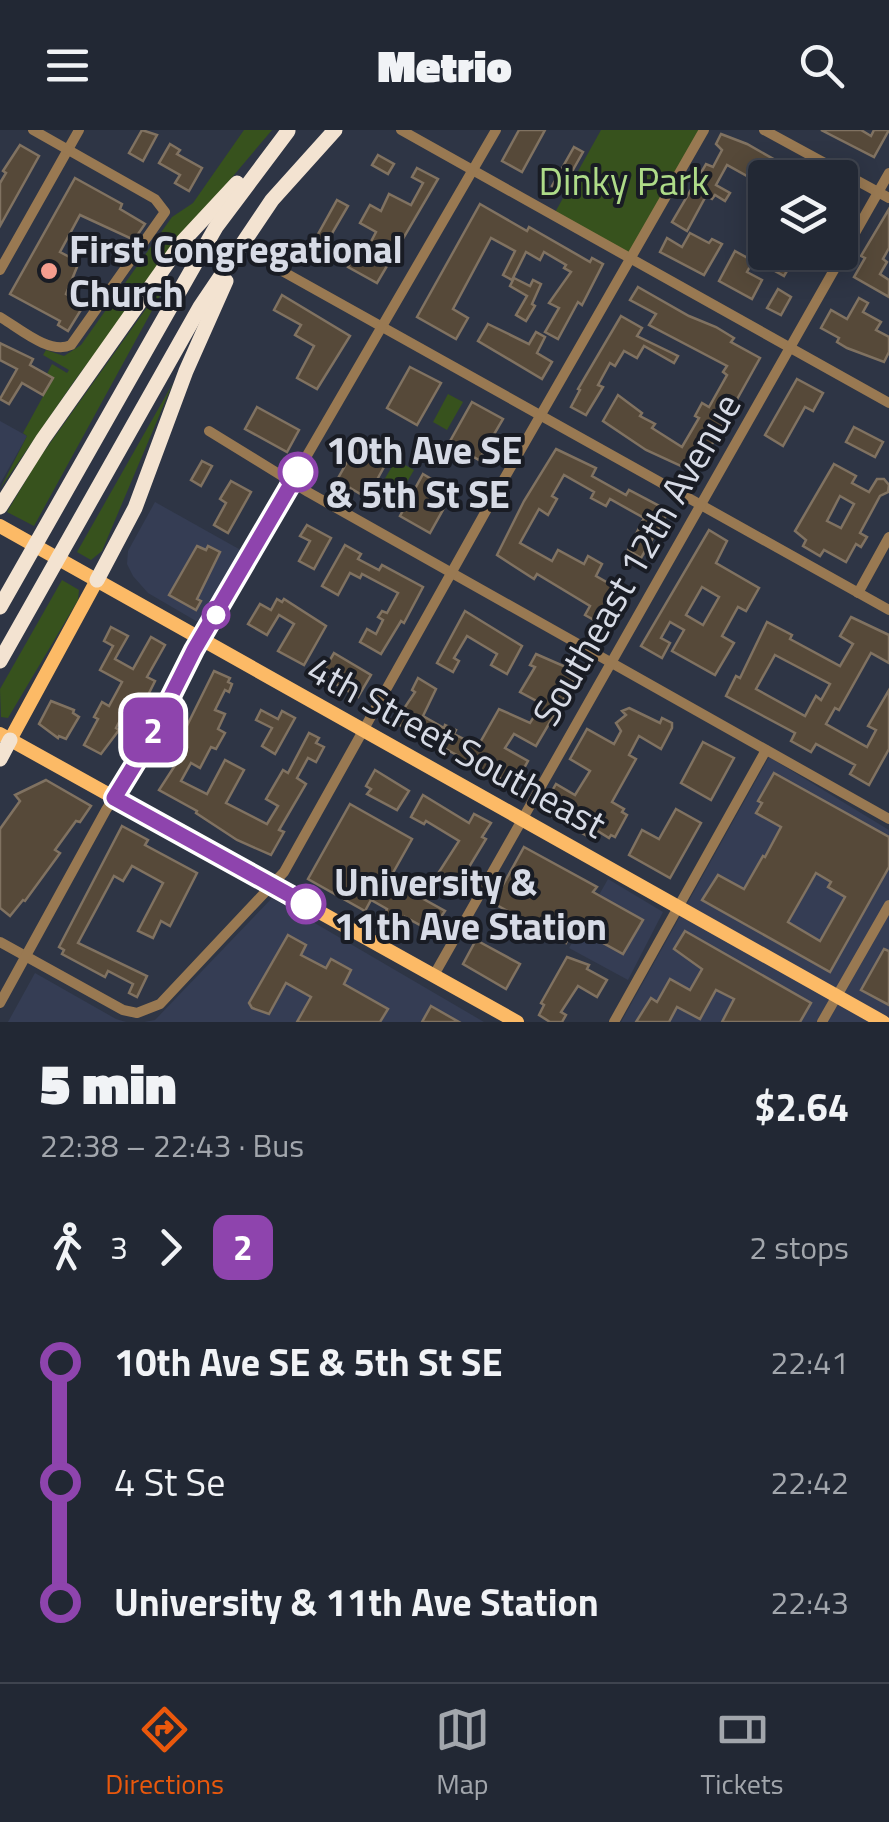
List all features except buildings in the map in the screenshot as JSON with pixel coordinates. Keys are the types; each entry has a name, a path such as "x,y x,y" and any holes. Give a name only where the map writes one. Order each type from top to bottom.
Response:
{"highway":[{"path":"0,507 184,241 288,130"},
{"path":"0,608 216,227 288,130"},
{"path":"0,661 200,307 272,200 334,130"},
{"path":"91,577 135,508 186,371 236,254"},
{"path":"0,759 5,737"}],"main road":[{"name":"4th Street Southeast","path":"5,529 883,1022"},
{"path":"91,577 5,737 518,1022"}],"street":[{"path":"0,317 58,349 72,345 165,212 162,204 34,130"},
{"path":"0,270 80,130"},
{"path":"402,130 889,403"},
{"path":"0,1004 202,639 496,130"},
{"path":"0,942 108,1003 137,1013 160,1004 284,872 704,130"},
{"path":"764,130 884,195"},
{"name":"Southeast 12th Avenue","path":"434,975 790,347 884,195 889,173"},
{"path":"282,271 889,610"},
{"path":"209,432 889,819"},
{"path":"858,593 889,537"},
{"path":"614,1022 766,750"},
{"path":"822,1022 889,905"}],"shaded area":[{"path":"0,421 27,436 0,484"},
{"path":"155,502 246,553 205,619 196,621 148,593 127,564 128,551"},
{"path":"769,757 889,830 889,1022 621,1022"},
{"path":"608,879 663,912 628,980 569,948"},
{"path":"272,898 484,1022 144,1022 155,1020"},
{"path":"35,973 116,1019 126,1022 8,1022"}],"green space":[{"path":"244,130 272,130 196,220 75,380 0,489 27,436 23,433 53,378 47,374 52,364 67,373 69,370 43,355 46,350 64,356 81,345 172,217 193,203"},
{"name":"Dinky Park","path":"601,130 704,130 630,259 553,216"},
{"path":"163,285 34,526 7,512 38,460"},
{"path":"173,383 102,551 91,560 77,552"},
{"path":"448,394 463,402 447,430 433,422"},
{"path":"396,460 414,470 390,511 372,500"},
{"path":"62,580 79,590 78,600 8,718 1,717 0,689"}],"bus line":[{"name":"2","path":"298,472 194,650 146,746 114,798 306,904"}],"place":[{"name":"First Congregational Church","path":"49,271"},
{"name":"10th Ave SE & 5th St SE","path":"298,472"},
{"name":"University & 11th Ave Station","path":"306,904"}]}
